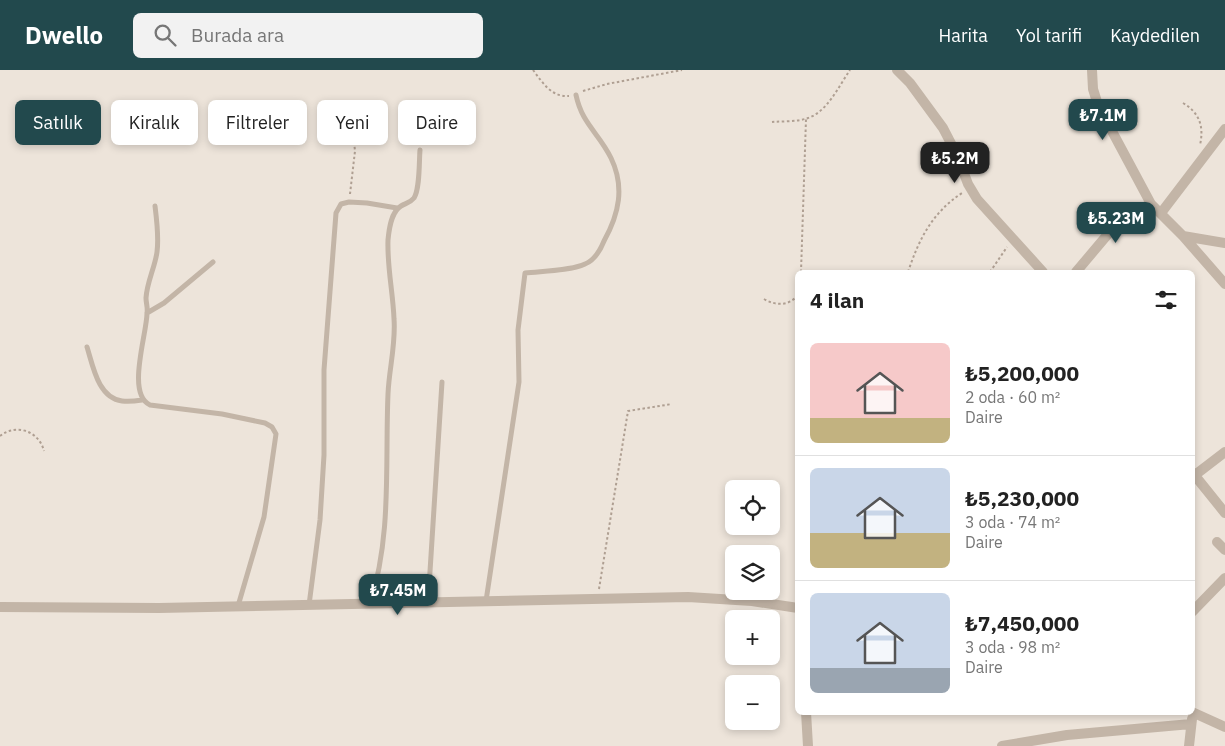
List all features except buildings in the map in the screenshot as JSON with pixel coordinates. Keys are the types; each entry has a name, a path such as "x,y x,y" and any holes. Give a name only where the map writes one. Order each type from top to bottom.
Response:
{"street":[{"path":"897,70 910,83 942,128 957,156 970,188 983,206 1040,270"},
{"path":"1092,70 1093,89 1098,105 1151,204 1184,236 1225,284"},
{"path":"1161,213 1225,129"},
{"path":"1078,270 1119,221 1132,212 1151,204"},
{"path":"1184,236 1225,243"},
{"path":"1195,472 1225,452"},
{"path":"1195,474 1225,513"},
{"path":"1217,542 1225,550"},
{"path":"1195,609 1225,578"},
{"path":"0,608 238,607 721,598 795,608"},
{"path":"1195,714 1225,727"},
{"path":"806,715 808,746"},
{"path":"1189,746 1192,715"},
{"path":"1002,746 1067,735 1191,724"}],"lane":[{"path":"486,602 519,382 518,330 524,272 579,266 591,261 600,251 614,223 617,211 620,191 616,172 605,148 583,117 576,95"},
{"path":"309,605 320,520 324,454 324,370 336,214 342,204 349,202 397,208 412,201 416,193 420,150"},
{"path":"142,400 139,391 139,378 148,313 146,298 157,254 158,233 155,206"},
{"path":"370,604 378,579 387,496 388,393 395,341 389,277 388,239 393,216 397,208"},
{"path":"148,313 164,303 213,262"},
{"path":"87,348 99,383 106,392 120,401 142,400 150,405 222,414 265,423 274,430 276,438 264,517 238,607"},
{"path":"428,603 442,382"}],"path":[{"path":"533,70 553,93 562,96 576,95 607,84 682,70"},
{"path":"772,122 806,119 815,115 824,107 850,70"},
{"path":"1183,103 1194,112 1201,123 1202,135 1198,152"},
{"path":"801,270 806,119"},
{"path":"349,202 354,145"},
{"path":"909,270 919,241 930,222 945,206 970,188"},
{"path":"991,270 1013,239"},
{"path":"764,299 781,304 791,302 795,298"},
{"path":"598,599 628,411 672,404"},
{"path":"0,436 11,430 27,431 39,439 44,451"}]}
